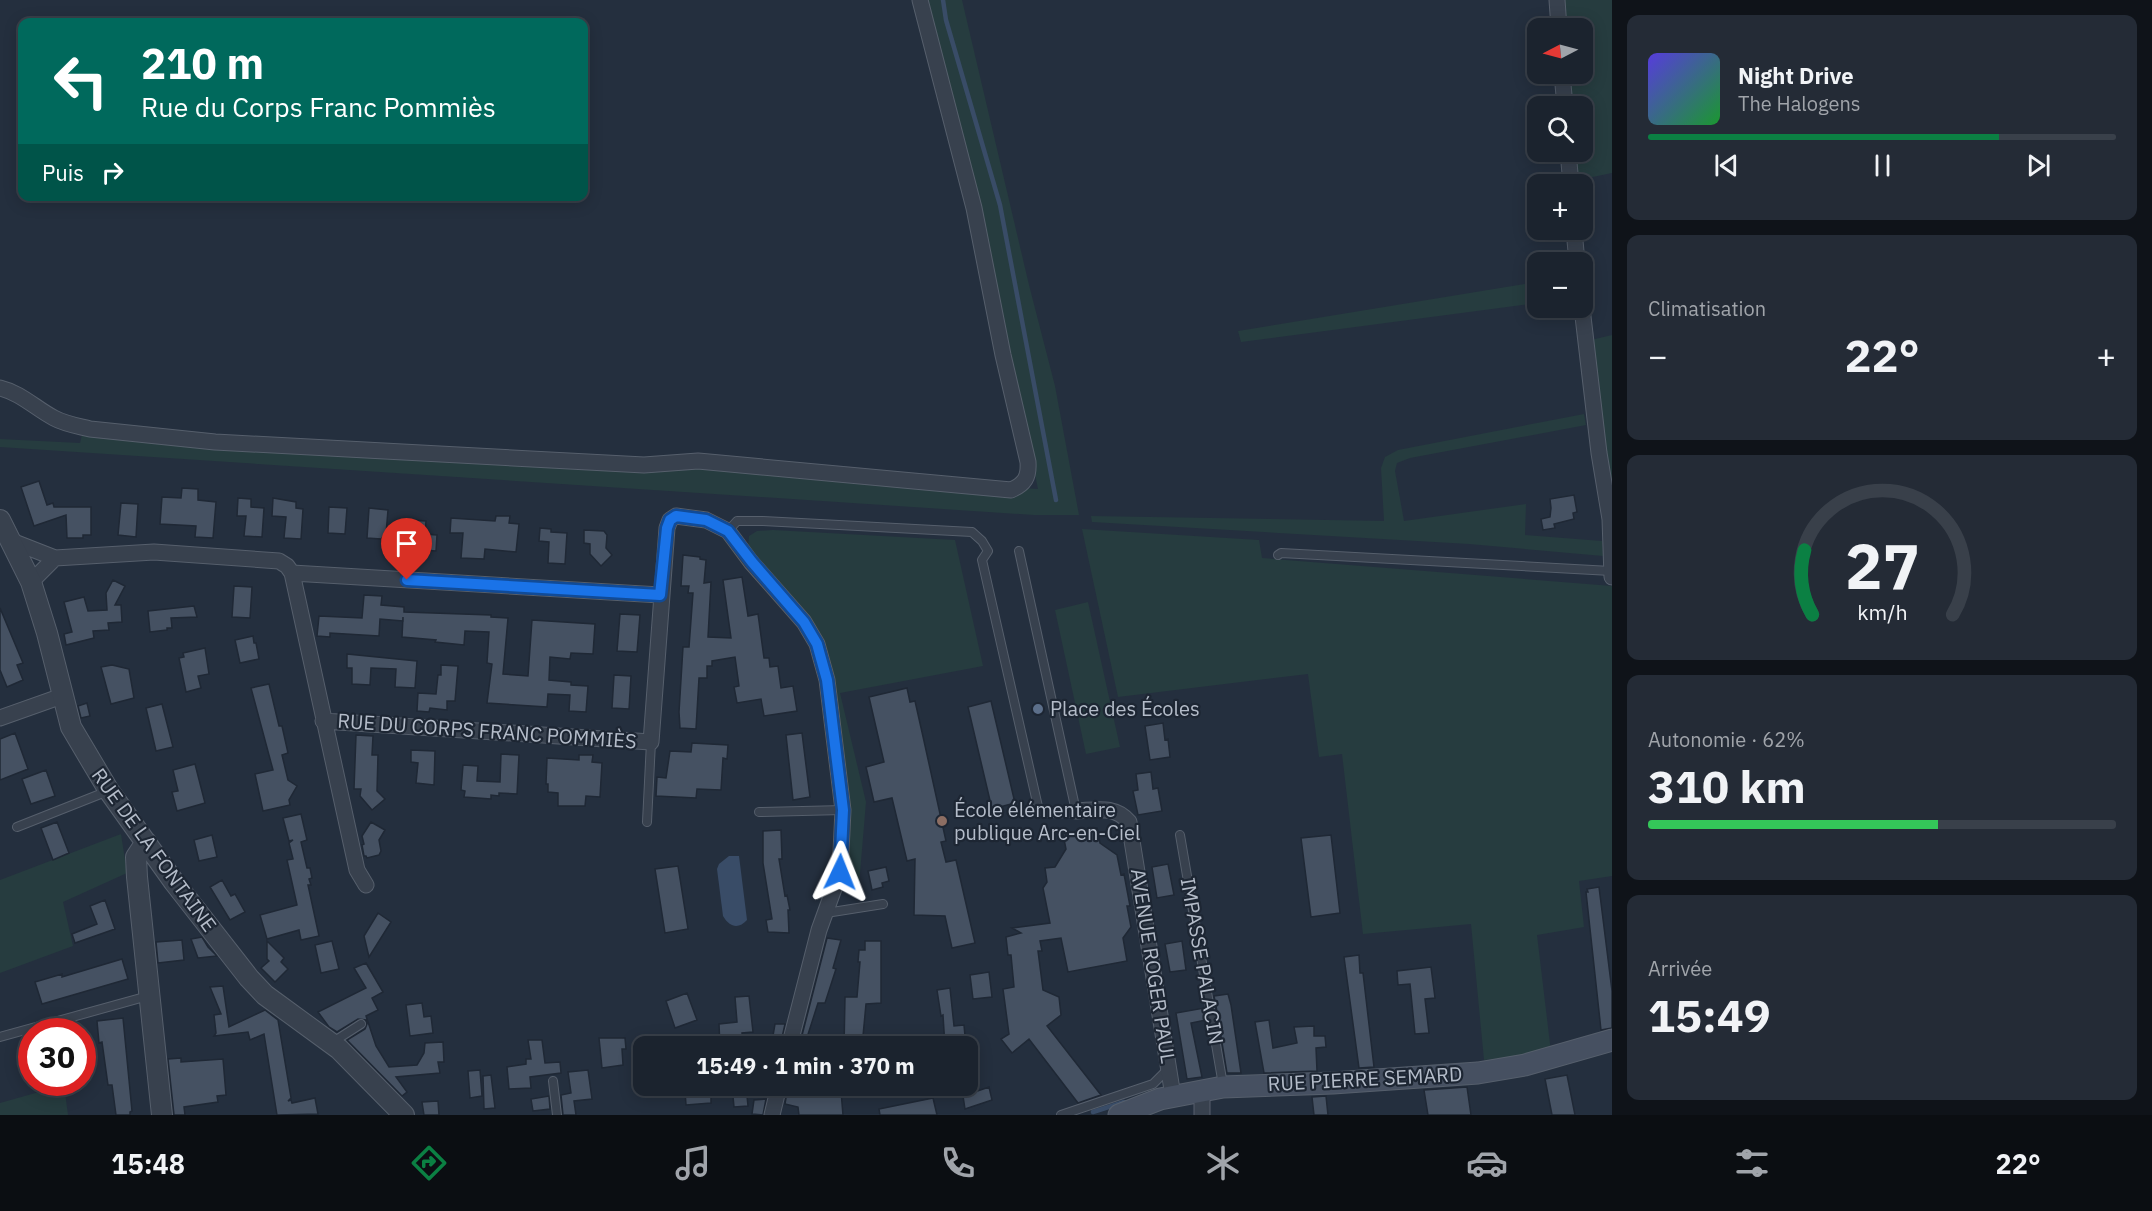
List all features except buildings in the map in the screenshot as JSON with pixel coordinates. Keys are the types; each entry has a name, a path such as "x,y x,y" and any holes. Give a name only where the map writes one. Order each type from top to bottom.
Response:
{"main road":[{"name":"RUE PIERRE SEMARD","path":"1119,1115 1162,1093 1202,1091 1223,1087 1478,1073 1525,1065 1612,1040"}],"street":[{"path":"0,388 25,398 54,418 72,425 90,429 215,442 644,465 698,461 1011,489 1021,486 1027,477 1028,462 1003,355 974,208 920,0"},
{"path":"1557,0 1558,18"},
{"path":"1583,318 1599,453 1611,519 1612,574"},
{"name":"RUE DU CORPS FRANC POMMIÈS","path":"323,721 651,742 660,595 667,528 670,520 676,516 706,520 728,531"},
{"name":"RUE DE LA FONTAINE","path":"0,520 31,582 47,633 71,727 109,791 249,978 265,995 332,1043 404,1115"},
{"path":"728,531 804,622 817,644 827,680 843,810 840,872 819,930 792,1036"},
{"path":"9,540 55,558 154,552 279,561 287,566 292,573 357,870 366,885"},
{"path":"31,582 55,558"},
{"path":"292,573 660,595"},
{"path":"0,718 62,696"},
{"name":"AVENUE ROGER PAUL","path":"1076,811 1114,811 1121,813 1129,822 1168,1059 1162,1093"},
{"path":"146,842 136,857 136,867 162,1115"},
{"path":"1202,1091 1202,1115"},
{"path":"772,1115 777,1096"}],"lane":[{"path":"728,531 737,521 763,520 972,532 982,541 988,551 982,560 1039,811 1053,814 1076,811 1019,551"},
{"path":"1278,555 1281,553 1612,574"},
{"path":"647,822 651,742"},
{"path":"17,827 109,791"},
{"path":"759,812 843,810"},
{"name":"IMPASSE PALACIN","path":"1180,835 1223,1087"},
{"path":"826,913 883,904"},
{"path":"0,1037 150,996"},
{"path":"332,1043 361,1024"},
{"path":"1061,1115 1088,1111 1162,1093 1168,1059"},
{"path":"553,1082 557,1115"}],"green space":[{"path":"927,0 962,0 1055,386 1079,515 1034,515 0,447 0,439 80,443 84,426 1038,489 1002,309"},
{"path":"1564,0 1612,0 1612,173 1593,177 1593,174 1578,174 1577,162 1593,162 1593,96 1571,96 1571,84 1593,84 1593,18 1565,18"},
{"path":"1527,284 1527,304 1241,342 1238,331"},
{"path":"1612,335 1612,500 1591,340"},
{"path":"1584,414 1586,425 1410,458 1397,463 1395,471 1404,521 1526,504 1525,535 1602,541 1603,556 1469,544 1092,522 1091,516 1384,521 1381,468 1385,457 1398,450"},
{"path":"1082,529 1259,540 1262,558 1612,586 1612,876 1579,881 1584,927 1537,935 1551,1052 1484,1060 1471,924 1363,934 1342,754 1319,757 1308,674 1118,697"},
{"path":"757,531 955,540 983,666 840,693 866,802 858,897 847,883 844,873 850,844 849,804 824,648 748,547 749,536"},
{"path":"1088,602 1120,747 1086,754 1055,610"},
{"path":"121,834 127,873 63,902 73,946 0,973 0,880"},
{"path":"25,1096 65,1096 68,1115 0,1115 0,1103"}],"water":[{"path":"729,856 739,856 747,920 738,926 729,923 723,916 717,869 719,864"}],"waterway":[{"path":"943,0 946,20 1000,205 1056,500"},
{"path":"1093,1112 1124,1102"}],"place":[{"name":"Place des Écoles","path":"1038,709"},
{"name":"École élémentaire publique Arc-en-Ciel","path":"942,821"}],"route":[{"path":"407,580 660,595 667,528 670,520 676,516 718,524 728,531 804,622 817,644 827,680 843,810 840,872"}]}
